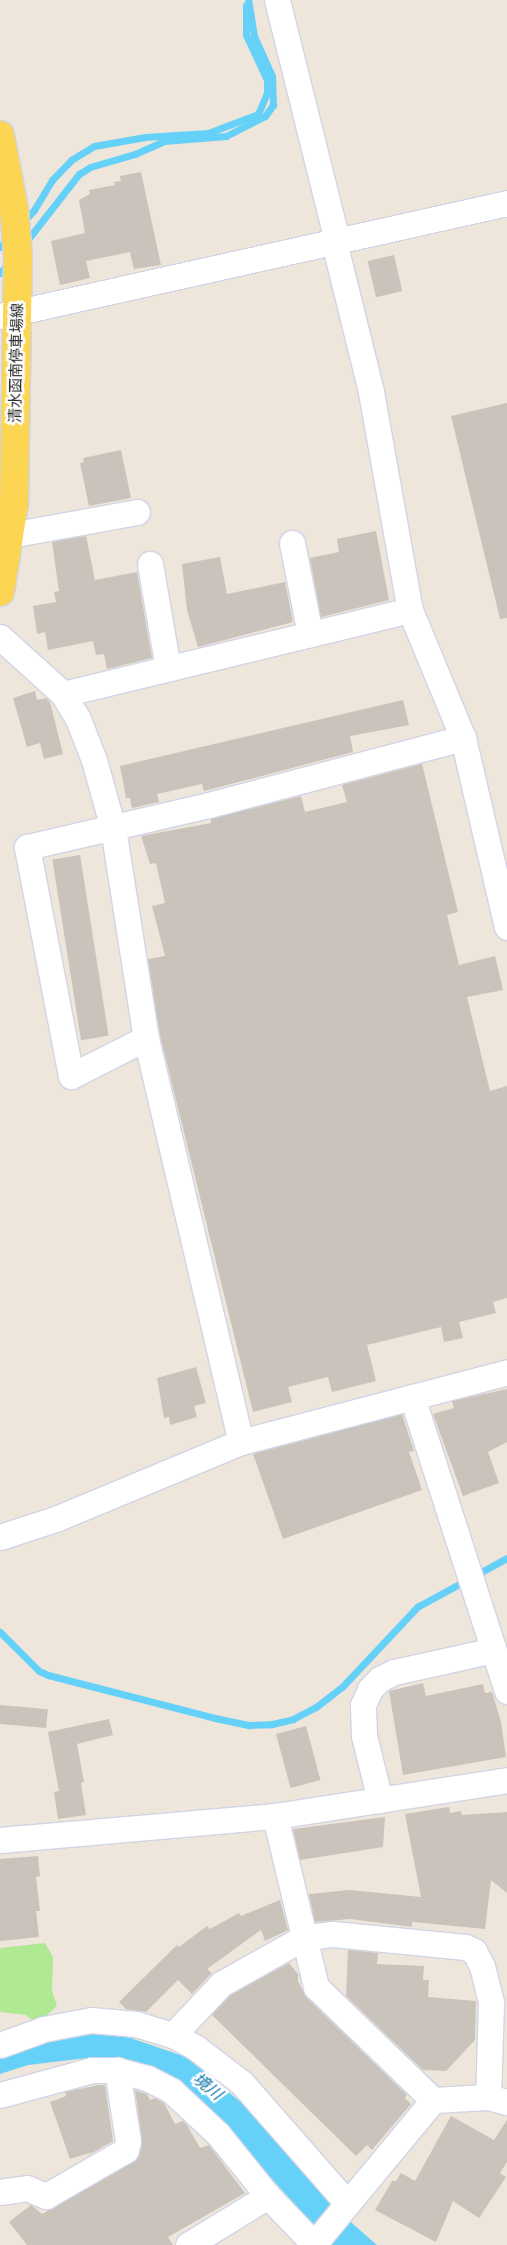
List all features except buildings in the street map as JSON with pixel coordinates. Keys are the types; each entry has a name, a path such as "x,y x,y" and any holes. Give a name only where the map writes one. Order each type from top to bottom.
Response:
{"main road":[{"name":"清水函南停車場線","path":"0,135 14,209 18,256 8,313 14,504 0,592"}],"street":[{"path":"277,0 371,392 410,610 463,738 507,927"},
{"path":"8,313 507,203"},
{"path":"10,535 136,512"},
{"path":"292,543 310,634"},
{"path":"150,564 168,668"},
{"path":"63,694 410,610"},
{"path":"0,637 63,694 78,719 94,760 113,828 146,1038 241,1442"},
{"path":"146,1038 71,1076 27,847 113,828 463,738"},
{"path":"0,1537 49,1522 241,1442 507,1372"},
{"path":"412,1397 507,1691"},
{"path":"380,1800 364,1736 363,1704 370,1689 380,1679 394,1672 494,1650"},
{"path":"0,1840 275,1816 507,1780"},
{"path":"173,2035 220,1984 303,1938 333,1934 465,1947 474,1951 482,1966 491,2003 498,2099 432,2100 316,1987 303,1938 275,1816"},
{"path":"0,2045 44,2029 91,2020 136,2024 173,2035 203,2053 242,2083 347,2203"},
{"path":"0,2095 70,2074 116,2070 147,2078 172,2091 218,2134 268,2196 315,2245 432,2100"},
{"path":"0,2192 27,2188 46,2196 126,2150 128,2141 116,2070"},
{"path":"188,2245 268,2196"}],"green space":[{"path":"45,1943 53,1957 52,1991 57,2006 37,2024 26,2015 0,2012 0,1948"}],"water":[{"name":"境川","path":"73,2033 119,2034 186,2057 243,2104 331,2205 377,2245 332,2245 202,2102 160,2073 87,2058 28,2065 0,2074 0,2057"}],"waterway":[{"path":"25,243 79,174 90,167 135,154 164,141 226,136 265,116 273,105 272,76 254,36 248,0"},
{"path":"22,223 34,210 52,180 71,160 94,146 145,137 208,133 258,114 267,93 267,80 246,35 246,5"},
{"path":"0,247 9,237"},
{"path":"0,273 10,261"},
{"path":"0,1632 39,1671 48,1675 215,1718 249,1725 272,1724 293,1719 316,1707 342,1687 417,1607 507,1558"}]}
